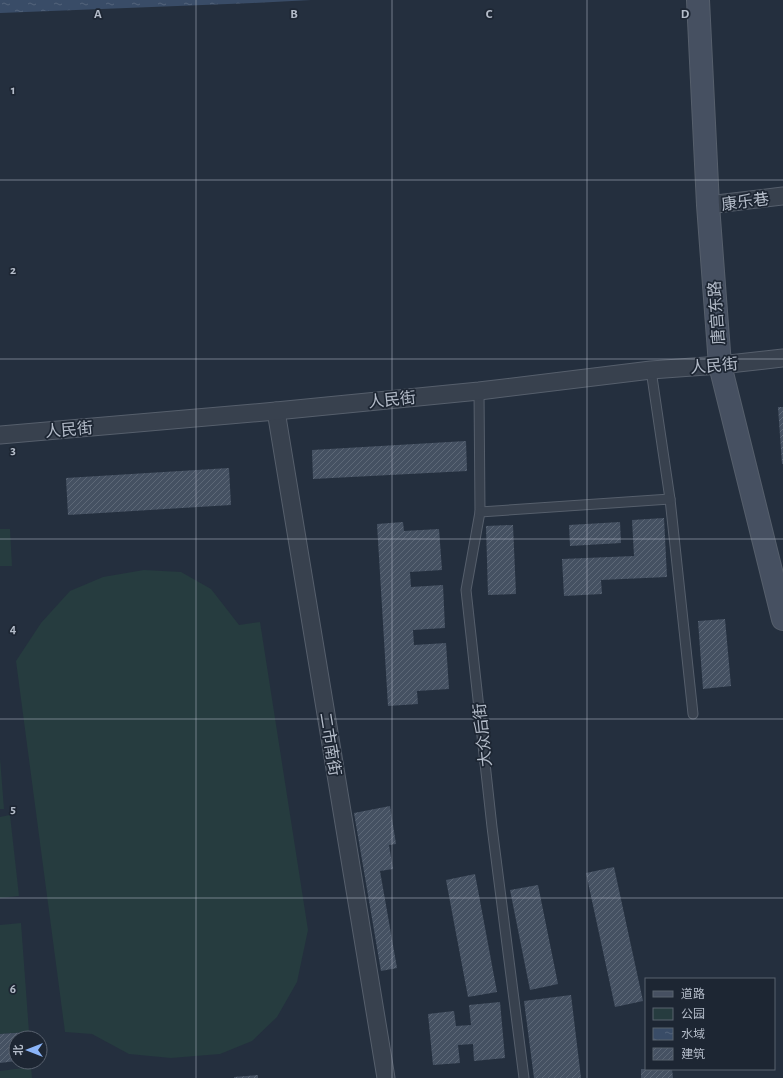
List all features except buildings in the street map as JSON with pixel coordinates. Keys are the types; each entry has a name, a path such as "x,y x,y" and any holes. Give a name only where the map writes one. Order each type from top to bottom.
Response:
{"street":[{"name":"唐宫东路","path":"698,0 708,205 720,365 783,619"},
{"name":"康乐巷","path":"708,205 783,196"},
{"name":"人民街","path":"0,435 276,411 479,391 651,370 720,365 783,358"},
{"name":"二市南街","path":"276,411 386,1078"}],"lane":[{"path":"651,370 670,499 693,714"},
{"name":"大众后街","path":"479,391 480,512 466,590 492,827 524,1078"},
{"path":"480,512 670,499"}],"green space":[{"path":"0,529 10,529 12,566 0,566"},
{"path":"144,570 181,572 211,589 239,625 260,622 308,930 297,982 277,1017 252,1041 220,1054 171,1058 129,1054 92,1034 65,1032 16,661 41,623 70,591 103,577"},
{"path":"0,758 4,809 0,809"},
{"path":"10,815 19,896 0,898 0,817"},
{"path":"21,923 29,1030 8,1030 8,1033 0,1034 0,925"},
{"path":"31,1070 32,1078 0,1078 0,1071"}],"water":[{"path":"0,0 311,0 0,13"}]}
